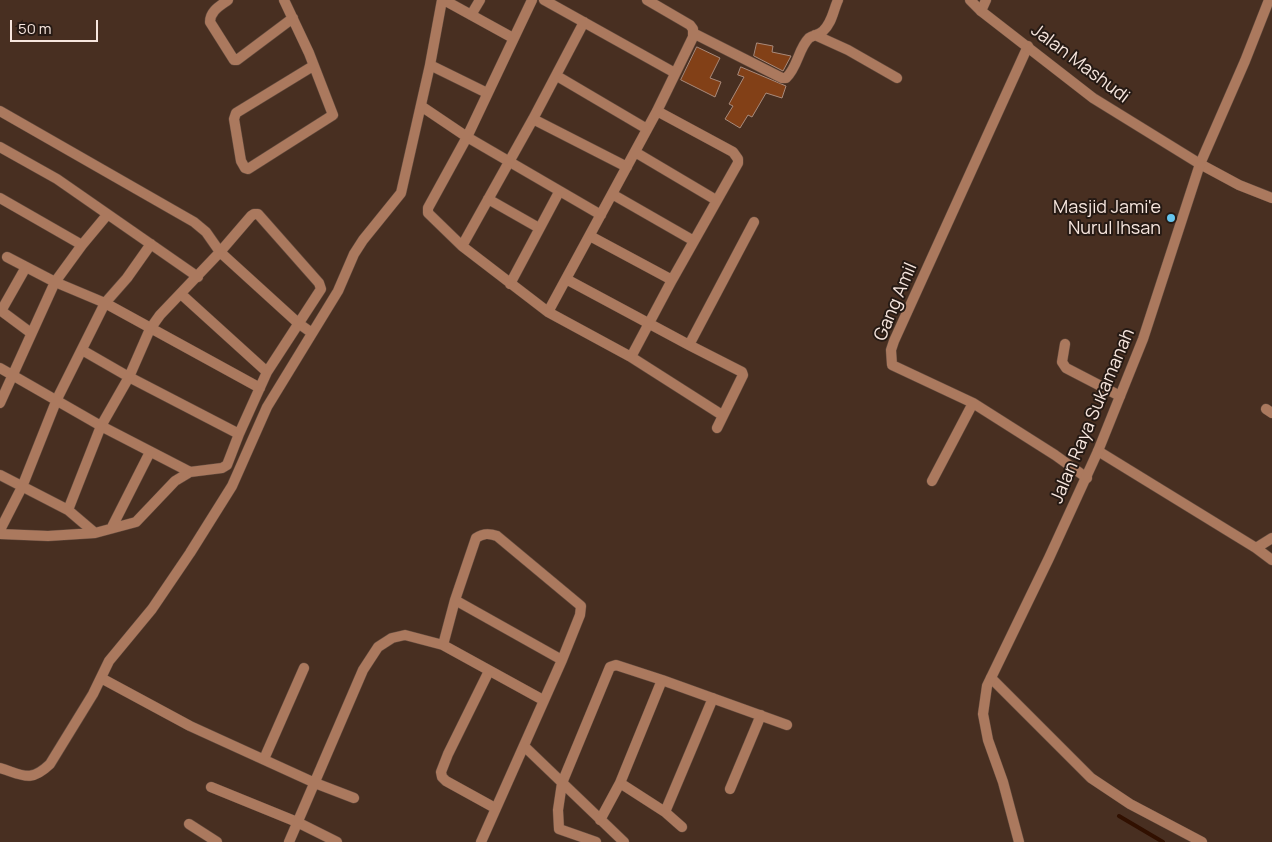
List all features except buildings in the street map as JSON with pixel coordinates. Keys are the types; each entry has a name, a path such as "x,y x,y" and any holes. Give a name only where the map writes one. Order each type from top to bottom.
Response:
{"street":[{"path":"228,0 213,12 210,16 210,22 234,60 237,60 293,18"},
{"path":"284,0 309,53 332,115 248,169 245,168 241,161 234,119 236,113 313,66"},
{"path":"0,768 29,777 41,773 50,764 72,730 109,661 152,609 232,486 267,407 338,291 354,254 401,193 443,0 513,38"},
{"path":"471,15 480,0"},
{"path":"532,0 428,213 462,246 548,312 632,357 722,415"},
{"path":"544,0 675,73"},
{"path":"548,312 657,111 693,37 690,25 647,0"},
{"path":"693,33 784,78 788,77 796,67 801,52 809,38 822,32 828,25 838,0"},
{"name":"Jalan Mashudi","path":"970,0 981,11 1028,46 1065,78 1093,98 1200,164 1239,185 1272,198"},
{"path":"981,11 986,0"},
{"name":"Jalan Raya Sukamanah","path":"1019,842 982,714 987,686 1087,478 1143,339 1200,164 1271,0"},
{"path":"462,246 557,76 584,22"},
{"path":"815,36 848,50 896,78"},
{"name":"Gang Amil","path":"1028,46 891,350 892,364 973,403 1055,455 1087,478"},
{"path":"430,66 487,93"},
{"path":"557,76 647,129"},
{"path":"421,106 466,137 601,215"},
{"path":"0,111 194,222 206,232 220,252 298,323 312,333"},
{"path":"632,357 672,280 738,163 733,152 657,111"},
{"path":"533,119 627,167"},
{"path":"0,147 56,180 198,277"},
{"path":"635,152 716,200"},
{"path":"510,284 560,192"},
{"path":"612,194 694,241"},
{"path":"488,199 539,228"},
{"path":"1,202 82,245"},
{"path":"0,534 48,536 95,533 136,522 175,481 190,472 226,467 267,372 321,289 258,214 251,216 198,277 160,315 150,329 129,377 102,426 68,510"},
{"path":"0,403 55,282 107,215"},
{"path":"688,345 754,222"},
{"path":"590,236 672,280"},
{"path":"0,530 22,487 57,399 105,303 127,278 151,244"},
{"path":"7,257 55,282 105,303 260,388"},
{"path":"26,267 1,311 31,333"},
{"path":"566,279 742,372 717,428"},
{"path":"181,294 267,372"},
{"path":"1065,344 1062,362 1066,368 1120,396"},
{"path":"82,350 129,377 239,434"},
{"path":"0,368 102,426 190,472"},
{"path":"932,481 973,403"},
{"path":"1098,451 1256,548 1272,560"},
{"path":"112,527 150,452"},
{"path":"0,475 68,510 95,533"},
{"path":"442,645 476,538 485,534 497,536 581,606 580,615 562,660 481,842"},
{"path":"1256,548 1272,538"},
{"path":"455,600 562,660"},
{"path":"289,842 363,670 378,647 392,638 405,635 442,645 543,700"},
{"path":"596,842 559,829 558,810 562,783 610,668 616,666 662,680 788,725"},
{"path":"264,759 304,668"},
{"path":"489,671 441,772 442,777 446,781 495,808"},
{"path":"101,678 190,726 315,783 354,798"},
{"path":"991,678 1091,778 1130,804 1202,842"},
{"path":"600,820 620,783 662,680"},
{"path":"665,812 713,698"},
{"path":"730,789 761,716"},
{"path":"524,746 624,842"},
{"path":"620,783 665,812 682,827"},
{"path":"211,787 297,822 338,842"},
{"path":"189,824 217,842"}],"waterway":[{"path":"1119,816 1163,842"}],"place":[{"name":"Masjid Jami'e Nurul Ihsan","path":"1171,218"}]}
